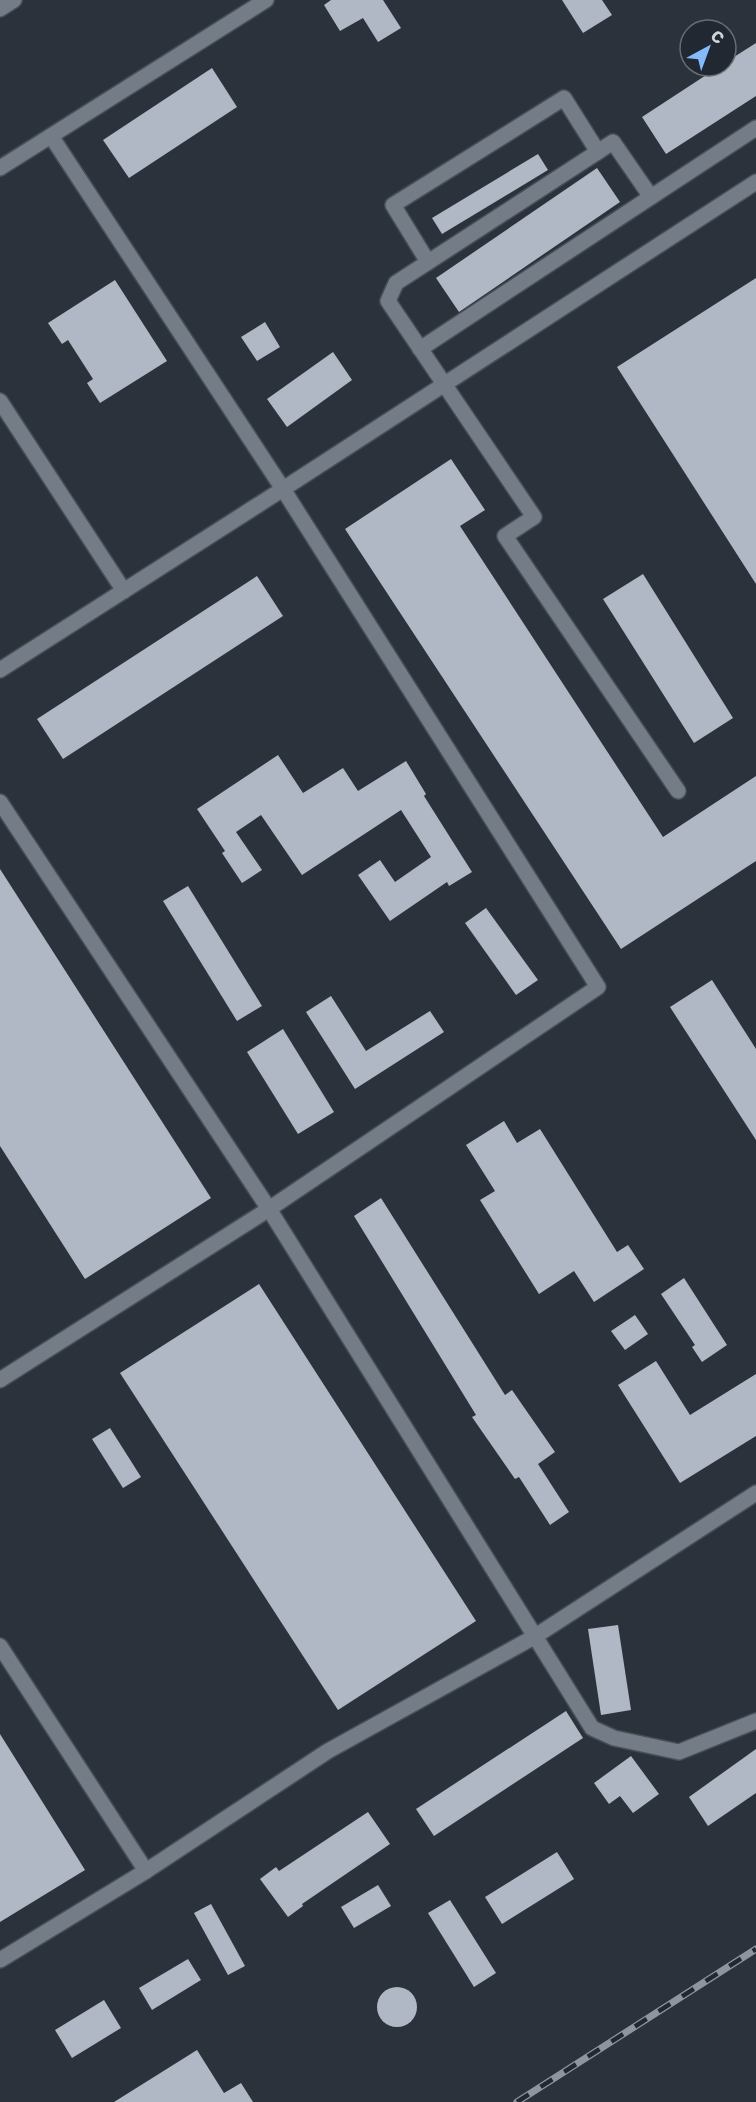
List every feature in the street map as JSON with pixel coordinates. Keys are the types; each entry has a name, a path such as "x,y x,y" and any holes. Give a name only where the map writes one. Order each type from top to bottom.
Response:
{"lane":[{"path":"0,9 14,0"},
{"path":"0,168 266,0"},
{"path":"428,262 393,205 564,98 598,152"},
{"path":"420,349 756,128"},
{"path":"0,1380 269,1209 598,987 283,489 51,136"},
{"path":"651,197 613,142 396,283 388,301 534,517 505,536 678,791"},
{"path":"0,670 756,182"},
{"path":"0,401 124,591"},
{"path":"0,802 269,1209 592,1728 614,1738 679,1752 756,1720"},
{"path":"0,1960 146,1871 328,1751 534,1636 756,1493"},
{"path":"0,1646 146,1871"}],"building":[{"path":"331,0 383,0 401,28 378,42 363,18 340,31 324,5"},
{"path":"562,0 602,0 612,15 583,33"},
{"path":"756,43 756,96 666,154 642,117 702,78 738,78 738,54"},
{"path":"212,68 237,107 129,178 103,140"},
{"path":"538,154 548,170 442,234 432,218"},
{"path":"597,168 620,202 459,312 436,278"},
{"path":"756,278 756,584 617,367"},
{"path":"115,280 167,361 100,403 87,383 93,379 68,340 62,344 48,323"},
{"path":"265,322 280,347 257,361 241,337"},
{"path":"333,352 352,380 287,427 267,399"},
{"path":"451,459 485,510 460,526 663,837 756,776 756,861 621,949 345,529"},
{"path":"643,574 733,718 694,743 603,599"},
{"path":"257,576 283,616 63,759 37,719"},
{"path":"278,755 303,793 343,768 358,791 406,761 426,794 424,796 472,872 449,886 447,882 390,921 358,875 380,860 395,882 431,857 401,810 302,875 261,815 236,832 262,870 242,883 222,853 225,851 197,809"},
{"path":"0,869 211,1198 85,1279 0,1146"},
{"path":"188,886 262,1006 237,1021 163,901"},
{"path":"486,908 538,980 516,995 465,923"},
{"path":"712,980 756,1049 756,1140 670,1007"},
{"path":"331,996 366,1051 430,1011 444,1032 355,1089 306,1012"},
{"path":"283,1029 334,1112 298,1134 247,1052"},
{"path":"504,1121 517,1143 540,1129 617,1252 628,1245 644,1269 594,1302 574,1271 539,1294 480,1200 495,1191 466,1145"},
{"path":"381,1198 505,1395 512,1390 555,1452 538,1464 569,1512 550,1525 519,1477 515,1479 472,1417 476,1415 354,1216"},
{"path":"684,1278 727,1345 702,1362 692,1347 695,1345 661,1294"},
{"path":"259,1284 476,1621 338,1710 120,1373"},
{"path":"635,1315 648,1334 625,1350 611,1331"},
{"path":"656,1361 690,1415 756,1374 756,1436 680,1483 618,1385"},
{"path":"110,1428 141,1477 123,1488 92,1439"},
{"path":"618,1625 631,1710 601,1715 588,1629"},
{"path":"566,1711 583,1738 434,1836 416,1809"},
{"path":"0,1734 85,1870 0,1922"},
{"path":"756,1749 756,1793 708,1826 689,1797"},
{"path":"631,1756 659,1794 633,1813 620,1796 609,1804 594,1783"},
{"path":"368,1812 390,1844 302,1904 303,1906 288,1917 260,1879 276,1867 279,1871"},
{"path":"557,1852 574,1879 502,1924 485,1897"},
{"path":"378,1885 391,1906 354,1928 341,1907"},
{"path":"450,1900 496,1973 474,1987 428,1913"},
{"path":"211,1904 245,1966 228,1975 194,1913"},
{"path":"188,1959 201,1980 152,2010 139,1988"},
{"path":"397,1987 411,1993 417,2007 411,2021 397,2027 383,2021 377,2007 383,1993"},
{"path":"104,2000 121,2028 72,2058 55,2030"},
{"path":"197,2050 224,2093 241,2083 253,2102 114,2102"}],"railway":[{"path":"517,2102 756,1949"}]}
